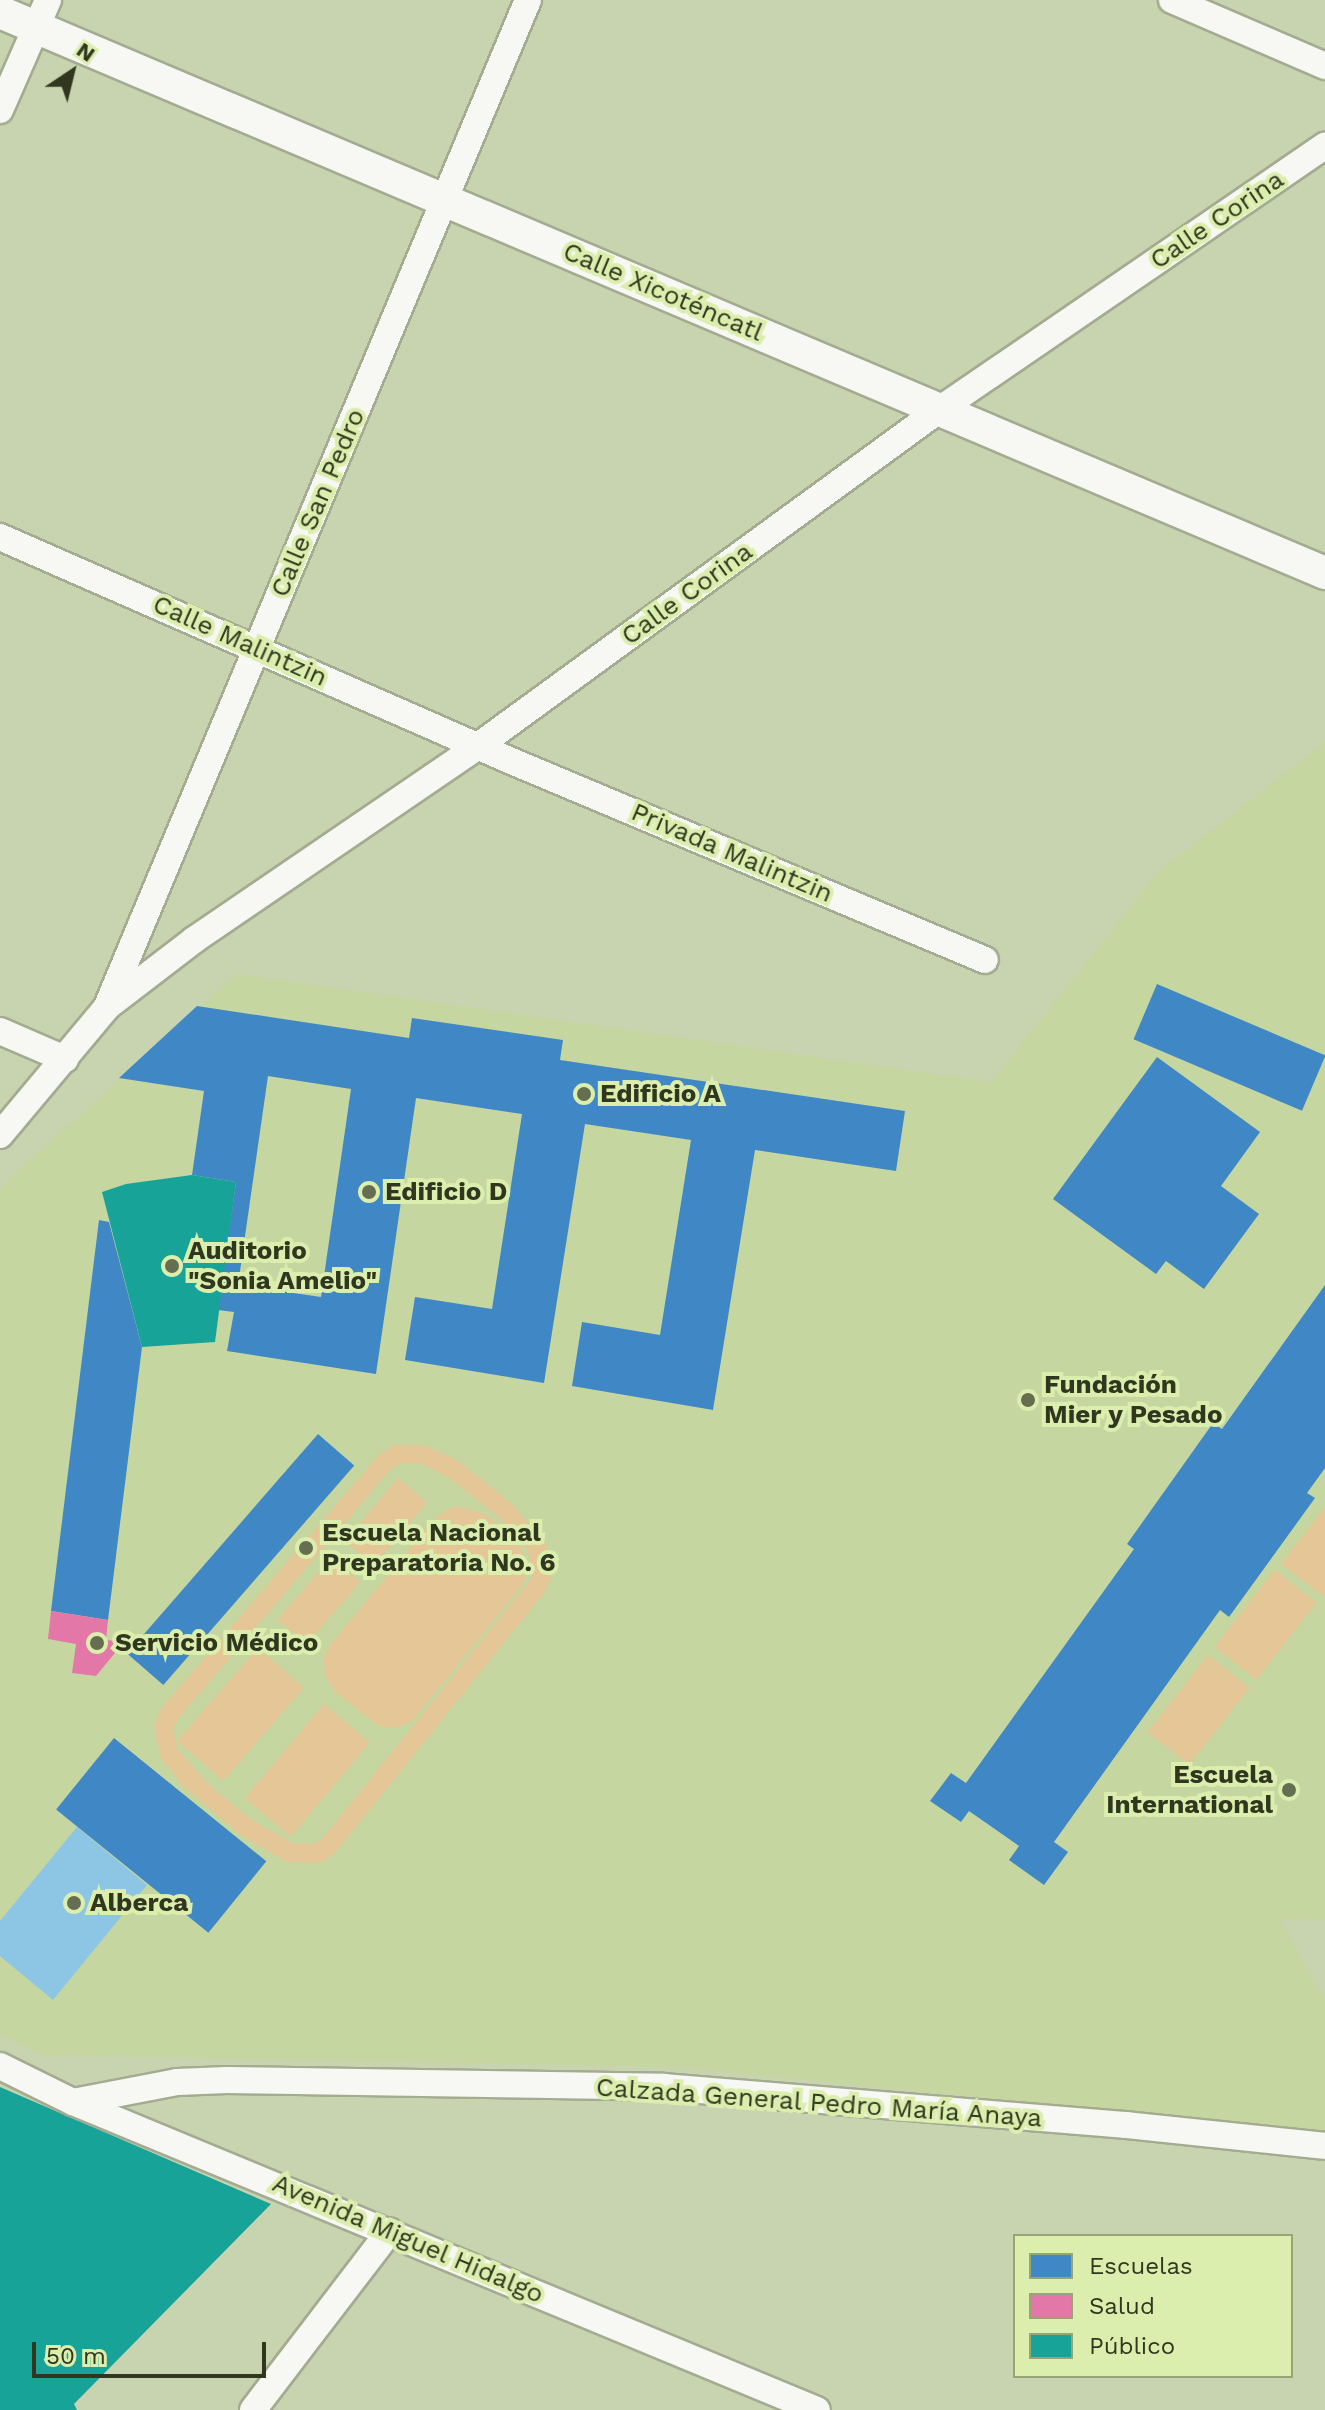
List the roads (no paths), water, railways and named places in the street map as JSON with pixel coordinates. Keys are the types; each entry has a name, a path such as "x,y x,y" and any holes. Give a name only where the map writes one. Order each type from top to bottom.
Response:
{"street":[{"name":"Calle San Pedro","path":"108,1006 528,0"},
{"path":"1172,0 1214,8 1325,66"},
{"name":"Calle Xicoténcatl","path":"0,12 42,14 444,198 1325,573"},
{"path":"0,110 42,14"},
{"name":"Calle Corina","path":"65,1059 108,1006 194,940 478,746 939,410 1325,146"},
{"name":"Calle Malintzin","path":"0,537 478,746"},
{"name":"Privada Malintzin","path":"478,746 985,960"},
{"path":"0,1031 65,1059 0,1135"},
{"name":"Avenida Miguel Hidalgo","path":"0,2066 73,2102 817,2410"},
{"name":"Calzada General Pedro María Anaya","path":"73,2102 177,2082 227,2080 664,2087 1126,2125 1325,2146"},
{"path":"253,2410 390,2231"}],"water":[{"name":"Alberca","path":"77,1827 147,1885 53,2000 0,1956 0,1921"}],"place":[{"name":"Edificio A","path":"584,1094"},
{"name":"Edificio D","path":"369,1192"},
{"name":"Auditorio \"Sonia Amelio\"","path":"172,1266"},
{"name":"Fundación Mier y Pesado","path":"1028,1400"},
{"name":"Escuela Nacional Preparatoria No. 6","path":"306,1548"},
{"name":"Servicio Médico","path":"97,1643"},
{"name":"Escuela International","path":"1289,1790"},
{"name":"Alberca","path":"74,1903"}]}
